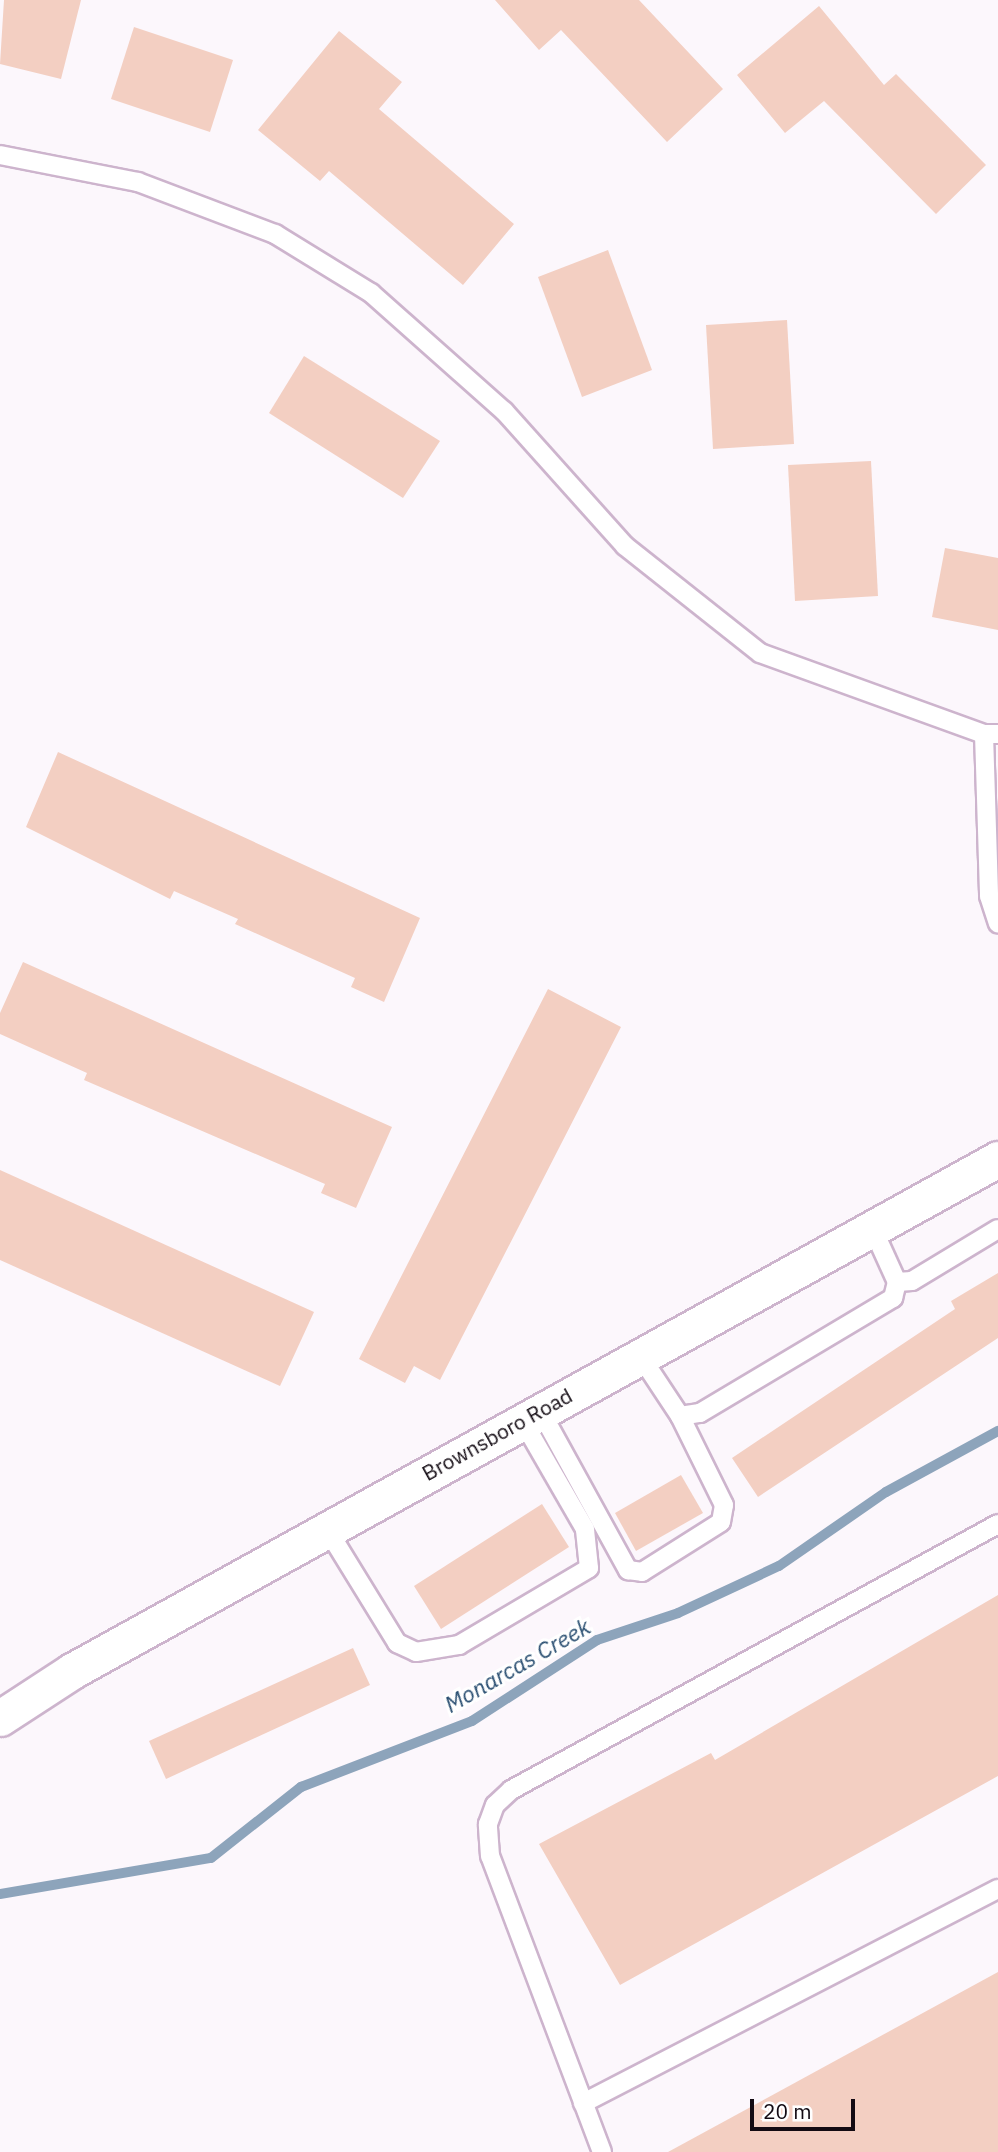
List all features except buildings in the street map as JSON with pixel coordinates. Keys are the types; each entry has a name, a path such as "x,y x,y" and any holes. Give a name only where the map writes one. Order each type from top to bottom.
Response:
{"street":[{"name":"Brownsboro Road","path":"0,1718 72,1671 639,1354 998,1158"}],"lane":[{"path":"0,155 138,182 275,234 370,293 504,411 625,546 760,653 991,734 989,895 998,924"},
{"path":"680,1416 700,1413 893,1298 897,1282 872,1227"},
{"path":"897,1282 912,1281 998,1229"},
{"path":"531,1415 628,1570 642,1572 721,1522 724,1505 680,1416 639,1354"},
{"path":"327,1529 397,1643 416,1652 459,1646 589,1568 585,1529 531,1415"},
{"path":"602,2152 490,1856 488,1824 495,1805 511,1790 998,1524"},
{"path":"583,2104 998,1889"}],"waterway":[{"name":"Monarcas Creek","path":"0,1894 211,1858 301,1787 472,1721 597,1640 678,1613 779,1566 886,1492 998,1431"}]}
